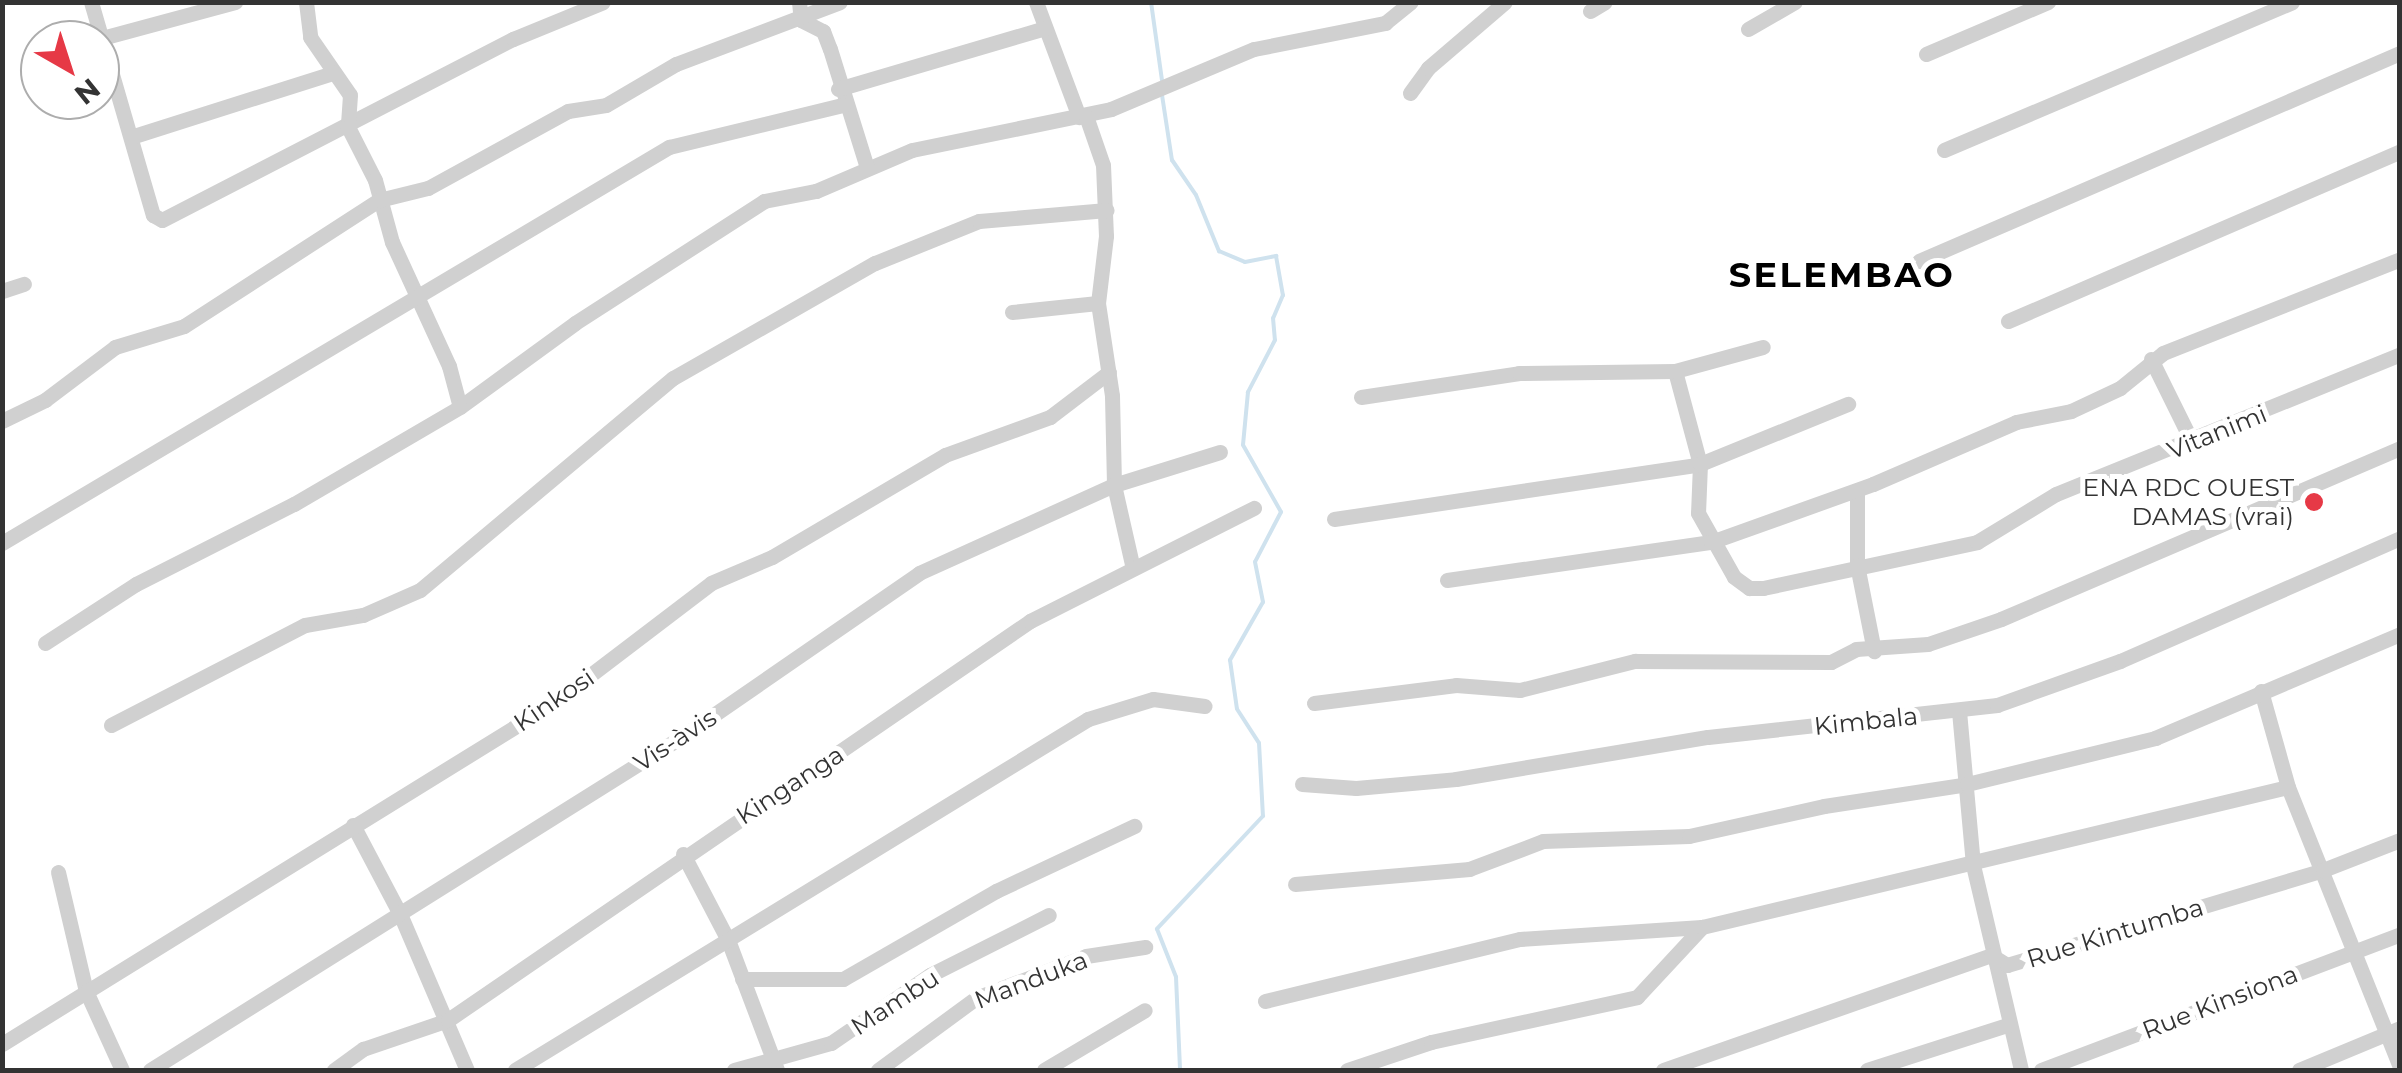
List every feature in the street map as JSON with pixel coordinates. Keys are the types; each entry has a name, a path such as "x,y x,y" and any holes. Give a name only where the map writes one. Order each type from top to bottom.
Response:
{"street":[{"path":"120,33 235,2"},
{"path":"306,2 310,36 350,96 348,127 460,407"},
{"path":"120,93 153,215 162,220 513,39 603,2"},
{"path":"799,2 801,20"},
{"path":"2,421 45,400 114,347 184,326 337,233 379,200 428,188 481,154 568,111 606,105 676,64 801,20 840,2"},
{"path":"1036,2 1104,165 1107,210 1098,303 1110,372 1114,484 1132,564"},
{"path":"44,643 136,584 294,504 460,407 757,204 816,191 912,150 1111,109 1254,49 1385,24 1410,2"},
{"path":"1410,93 1428,68 1505,2"},
{"path":"1748,29 1795,2"},
{"path":"1926,54 2048,2"},
{"path":"1944,150 2292,2"},
{"path":"801,20 823,32 840,97 867,168"},
{"path":"2,543 420,300 488,252 668,147 840,97 1046,28"},
{"path":"1918,261 2400,54"},
{"path":"134,136 333,73"},
{"path":"2008,321 2400,152"},
{"path":"111,725 305,625 362,615 420,590 673,378 875,263 979,221 1107,210"},
{"path":"1447,580 1711,542 1857,491 2016,422 2070,411 2120,388 2151,358 2400,259"},
{"path":"2,291 24,284"},
{"path":"1012,312 1098,303"},
{"path":"1362,398 1519,373 1675,370 1763,347"},
{"name":"Vitanimi","path":"1711,542 1749,588 1783,586 1857,564 1977,542 2056,494 2192,442 2400,354"},
{"path":"2151,358 2192,442"},
{"path":"1675,370 1700,464 1698,514 1711,542"},
{"name":"Kinkosi","path":"2,1044 555,702 711,583 772,557 866,496 945,455 1050,417 1110,372"},
{"path":"1334,519 1700,464 1848,404"},
{"path":"1314,703 1456,685 1520,690 1634,661 1831,662 1856,649 1874,651 1964,634 2400,448"},
{"name":"Vis-àvis","path":"150,1070 686,734 895,587 1114,484 1220,452"},
{"path":"1857,491 1857,564 1874,651"},
{"name":"Kinganga","path":"334,1070 363,1049 448,1020 684,854 1030,621 1132,564 1254,508"},
{"name":"Kimbala","path":"1302,784 1356,788 1456,779 1708,737 1959,711 2035,695 2400,538"},
{"path":"1295,884 1469,868 1543,841 1689,836 1824,806 1967,784 2156,738 2400,634"},
{"path":"2260,691 2288,787 2355,950 2393,1030 2400,1066"},
{"path":"514,1070 937,807 1105,710 1153,698 1205,706"},
{"path":"1959,711 1974,865 1991,955 2021,1070"},
{"path":"1265,1001 1520,938 1702,926 1974,865 2288,787"},
{"path":"352,825 400,914 467,1070"},
{"path":"742,979 844,979 996,891 1134,826"},
{"name":"Rue Kintumba","path":"1663,1070 1991,955 2007,966 2322,870 2400,840"},
{"path":"684,854 728,940 774,1065"},
{"path":"58,872 86,991 122,1070"},
{"name":"Mambu","path":"734,1070 774,1065 831,1043 930,976 1049,915"},
{"path":"1346,1070 1431,1042 1638,996 1702,926"},
{"name":"Rue Kinsiona","path":"2041,1070 2400,934"},
{"name":"Manduka","path":"878,1070 976,998 1086,956 1145,947"},
{"path":"1044,1070 1145,1010"},
{"path":"1867,1070 2010,1024"},
{"path":"2299,1070 2393,1030"}],"waterway":[{"path":"1151,2 1162,80"},
{"path":"1162,95 1172,160 1196,195 1219,251 1245,262 1276,256 1283,295 1273,318 1275,340 1248,392 1243,445 1281,512 1255,562 1263,602 1230,660 1237,709 1259,743 1263,816 1157,929 1176,977 1180,1070"}],"place":[{"name":"ENA RDC OUEST DAMAS (vrai)","path":"2314,502"}],"district":[{"name":"SELEMBAO","path":"1842,275"}]}
